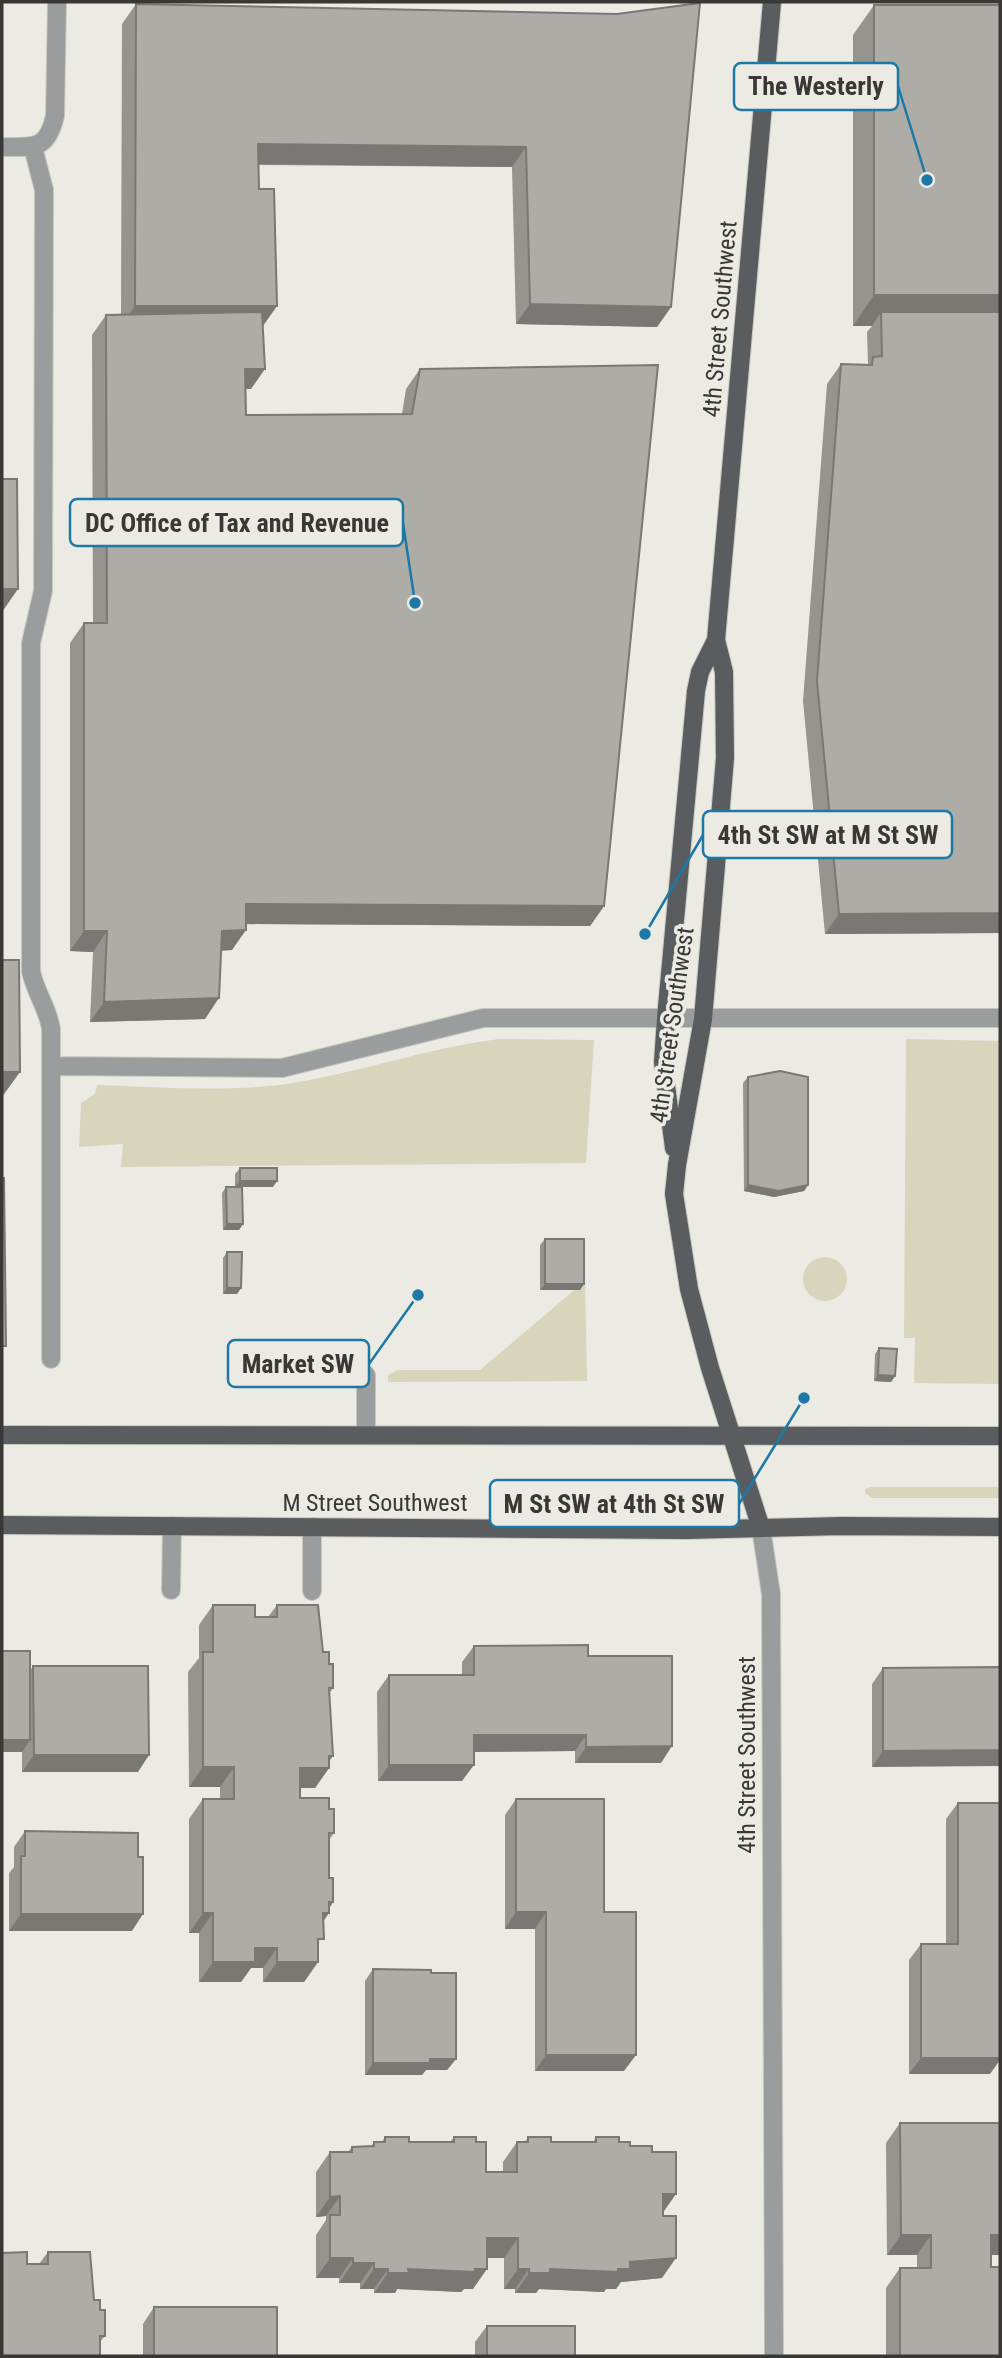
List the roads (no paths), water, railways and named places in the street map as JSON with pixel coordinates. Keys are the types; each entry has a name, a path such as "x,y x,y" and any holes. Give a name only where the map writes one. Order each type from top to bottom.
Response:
{"main road":[{"name":"4th Street Southwest","path":"761,1528 734,1435 710,1368 690,1289 674,1194 703,1018 725,758 724,672 716,640 772,2"},
{"name":"4th Street Southwest","path":"677,1166 663,1062 666,1018 696,691 700,672 716,640"},
{"path":"2,1435 1000,1436"},
{"name":"M Street Southwest","path":"2,1525 1000,1527"}],"street":[{"path":"2,147 39,145 51,132 55,116 57,2"},
{"path":"39,145 44,190 43,592 31,643 31,971 35,988 48,1014 51,1066 51,1359"},
{"path":"51,1066 282,1068 483,1018 1000,1018"},
{"path":"366,1374 366,1435"},
{"path":"171,1590 172,1525"},
{"path":"312,1527 312,1591"},
{"name":"4th Street Southwest","path":"761,1528 771,1594 774,2356"}],"place":[{"name":"The Westerly","path":"927,180"},
{"name":"DC Office of Tax and Revenue","path":"415,603"},
{"name":"4th St SW at M St SW","path":"645,934"},
{"name":"Market SW","path":"418,1295"},
{"name":"M St SW at 4th St SW","path":"804,1398"}]}
